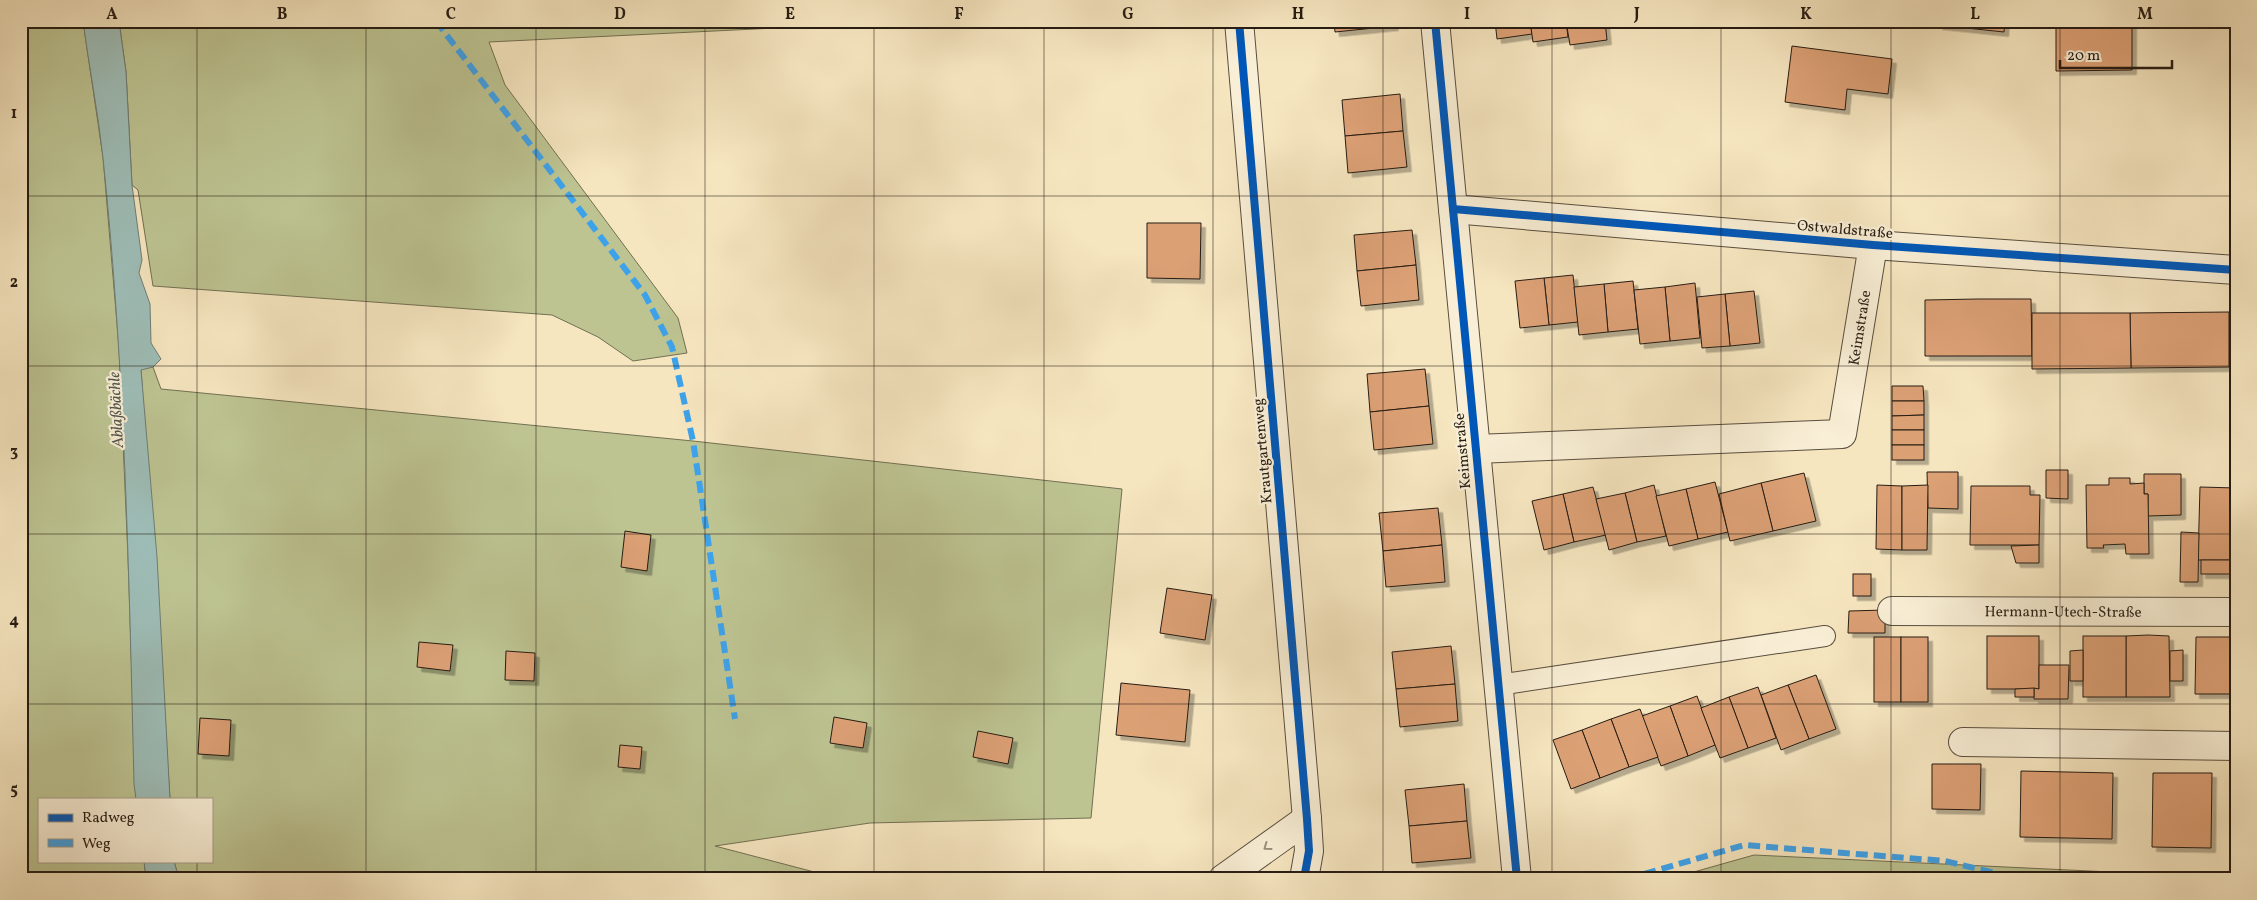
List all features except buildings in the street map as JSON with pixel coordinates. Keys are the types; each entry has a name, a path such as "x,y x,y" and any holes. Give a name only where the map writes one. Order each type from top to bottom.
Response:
{"street":[{"name":"Krautgartenweg","path":"1239,21 1307,819 1309,851 1304,879"},
{"name":"Keimstraße","path":"1435,21 1517,879"},
{"name":"Ostwaldstraße","path":"1453,209 1873,245 2236,270"},
{"name":"Keimstraße","path":"1476,449 1842,434 1873,245"},
{"name":"Hermann-Utech-Straße","path":"1892,611 2236,612"},
{"path":"1963,742 2236,746"},
{"path":"1222,879 1307,819"}],"lane":[{"path":"1498,685 1826,636"}],"green space":[{"path":"21,21 83,21 103,157 119,348 136,798 38,798 38,862 144,862 146,879 21,879"},
{"path":"119,21 919,21 489,42 505,85 678,318 687,353 633,361 598,337 552,315 153,286 138,190 132,185 126,72"},
{"path":"153,367 161,389 693,441 1122,489 1091,818 870,823 715,846 841,879 179,879 174,862 212,862 212,798 170,798 141,369"},
{"path":"1754,855 2236,878 2236,879 1669,879"}],"water":[{"path":"83,21 119,21 126,72 132,185 142,260 139,273 150,304 151,343 161,359 153,367 141,370 157,557 170,798 136,798 134,784 121,392 110,236 99,124"},
{"path":"144,862 174,862 179,879 146,879"}],"marked path":[{"path":"436,21 645,295 672,347 693,441 735,719"},
{"path":"1627,879 1744,845 1945,861 2020,879"}],"cycle path":[{"path":"1239,21 1307,819 1309,851 1304,879"},
{"path":"1435,21 1517,879"},
{"path":"1453,209 1873,245 2236,270"}],"water label":[{"name":"Ablaßbächle","path":"115,410"}]}
